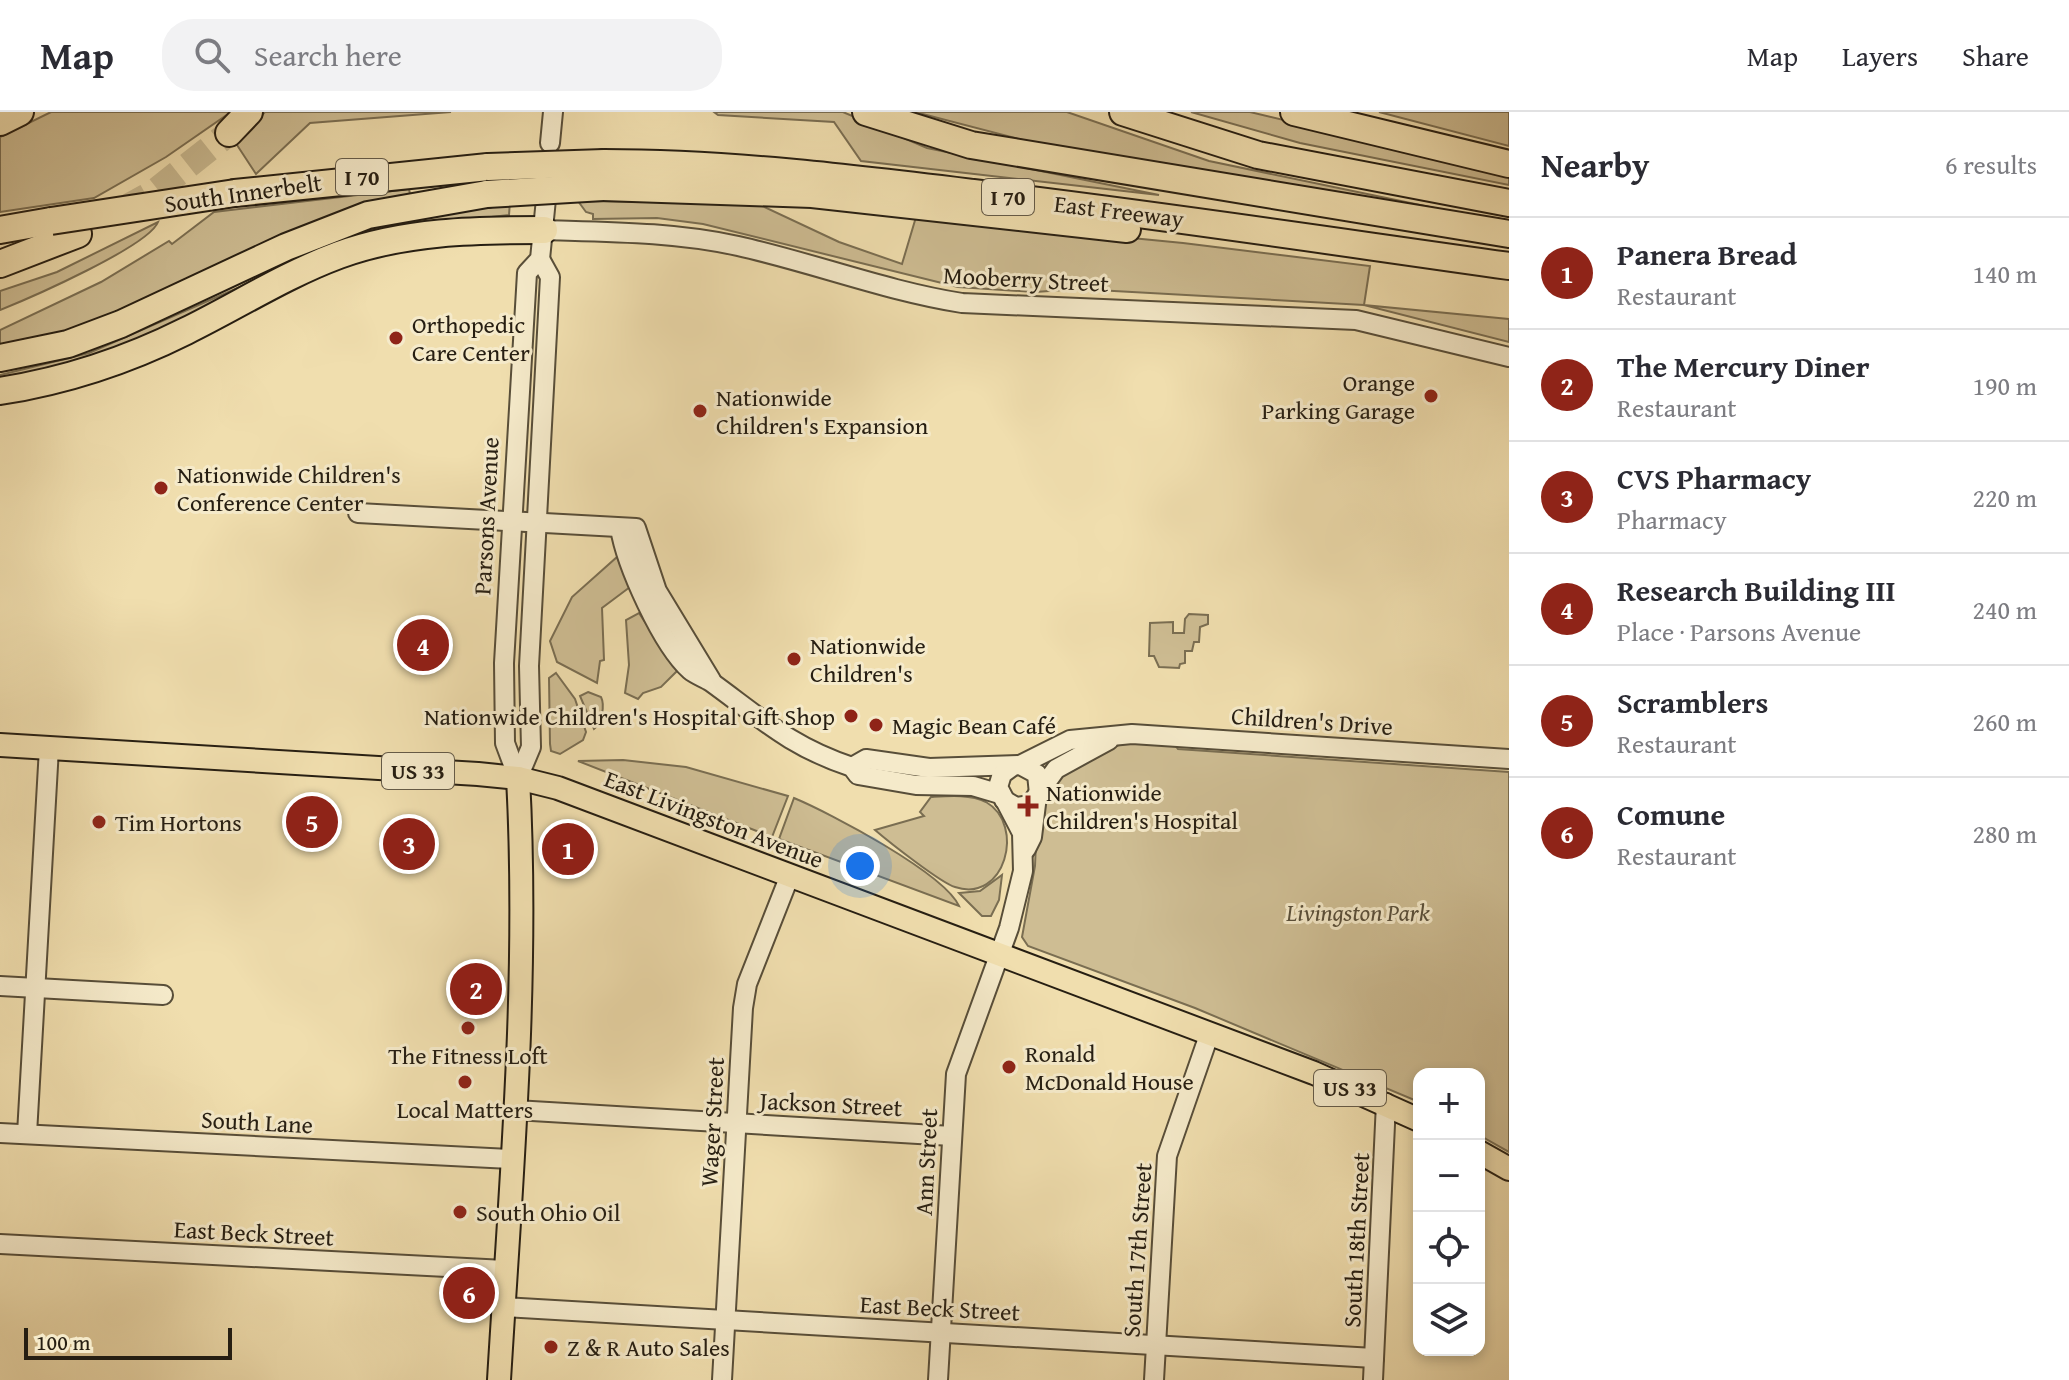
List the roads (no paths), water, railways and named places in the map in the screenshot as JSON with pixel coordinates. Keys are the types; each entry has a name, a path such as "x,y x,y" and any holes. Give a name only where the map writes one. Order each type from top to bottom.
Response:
{"highway":[{"path":"0,122 20,112"},
{"path":"229,133 249,112"},
{"path":"866,112 971,145 1509,234"},
{"path":"1294,112 1509,164"},
{"path":"1132,114 1258,155 1509,203"},
{"name":"East Freeway","path":"488,167 604,175 700,164 810,173 1100,208 1509,266"},
{"name":"South Innerbelt","path":"0,230 235,193 488,167"},
{"path":"0,358 68,344 121,324 286,247 368,215 604,175 737,190 868,199 1357,252 1425,254"},
{"path":"0,391 91,369 145,350 305,269 374,244 415,235 544,230"},
{"path":"0,264 78,234"}],"main road":[{"name":"East Livingston Avenue","path":"0,745 518,778 558,788 999,954 1386,1103 1413,1117"},
{"name":"Parsons Avenue","path":"499,1380 515,1110 520,900 518,778"},
{"path":"1485,1155 1509,1169"}],"street":[{"path":"550,143 553,112"},
{"name":"Parsons Avenue","path":"518,778 505,743 504,663 510,521 527,273 540,259 546,199"},
{"name":"Mooberry Street","path":"544,230 698,239 778,256 902,292 962,303 1356,320 1509,357"},
{"name":"Parsons Avenue","path":"518,778 531,747 529,666 550,277 540,259"},
{"path":"358,513 539,523"},
{"name":"Children's Drive","path":"539,523 628,528 632,571 650,610 690,670 713,683 772,730 799,746 852,767 858,775 916,785 973,786 1002,797"},
{"name":"Children's Drive","path":"852,767 866,759 929,768 1016,766 1070,740 1153,734 1509,759"},
{"name":"Children's Drive","path":"1038,795 1068,760 1113,737"},
{"path":"27,1134 49,748"},
{"path":"1002,797 1023,807 1038,795 1037,774 1016,766 1000,778 1002,797 1022,833 1025,851"},
{"name":"Ann Street","path":"938,1380 956,1074 1020,889 1038,795"},
{"name":"Wager Street","path":"722,1380 747,984 790,875"},
{"path":"0,986 163,995"},
{"name":"South 17th Street","path":"1154,1380 1169,1143 1209,1035"},
{"name":"South 18th Street","path":"1373,1380 1386,1103"},
{"name":"Jackson Street","path":"515,1110 952,1136"},
{"name":"South Lane","path":"0,1133 512,1159"},
{"name":"East Beck Street","path":"0,1244 505,1270"},
{"name":"East Beck Street","path":"503,1307 1374,1358"}],"tunnel":[{"path":"124,209 153,193 229,133"}],"place":[{"name":"Orthopedic Care Center","path":"396,338"},
{"name":"Orange Parking Garage","path":"1431,396"},
{"name":"Nationwide Children's Expansion","path":"700,411"},
{"name":"Nationwide Children's Conference Center","path":"161,488"},
{"name":"Research Building III","path":"423,645"},
{"name":"Nationwide Children's","path":"794,659"},
{"name":"Nationwide Children's Hospital Gift Shop","path":"851,716"},
{"name":"Magic Bean Café","path":"876,725"},
{"name":"Nationwide Children's Hospital","path":"1028,806"},
{"name":"Tim Hortons","path":"99,822"},
{"name":"Scramblers","path":"312,822"},
{"name":"CVS Pharmacy","path":"409,844"},
{"name":"Panera Bread","path":"568,849"},
{"name":"The Mercury Diner","path":"476,989"},
{"name":"The Fitness Loft","path":"468,1028"},
{"name":"Ronald McDonald House","path":"1009,1067"},
{"name":"Local Matters","path":"465,1082"},
{"name":"South Ohio Oil","path":"460,1212"},
{"name":"Comune","path":"469,1293"},
{"name":"Z & R Auto Sales","path":"551,1347"}],"park label":[{"name":"Livingston Park","path":"1358,912"}]}
